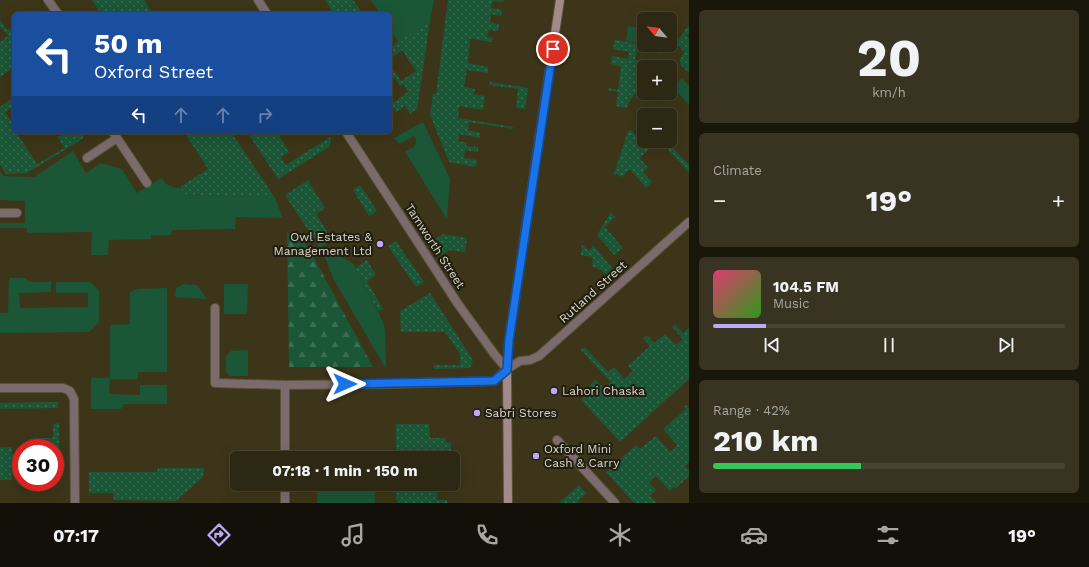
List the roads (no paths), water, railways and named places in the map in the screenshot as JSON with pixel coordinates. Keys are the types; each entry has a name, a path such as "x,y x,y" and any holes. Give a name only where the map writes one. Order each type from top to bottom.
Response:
{"main road":[{"path":"508,503 507,370 509,340 516,285 560,0"}],"street":[{"path":"48,0 57,12"},
{"path":"258,0 266,12"},
{"name":"Tamworth Street","path":"347,134 458,304 507,370"},
{"path":"87,158 115,135 147,182"},
{"path":"0,213 16,213"},
{"name":"Rutland Street","path":"216,308 215,383 285,385 494,381 520,361 530,360 539,356 689,222"},
{"path":"285,385 285,451"},
{"path":"0,388 63,388 70,391 74,399 75,503"},
{"path":"557,440 615,503"},
{"path":"285,491 285,503"}],"place":[{"name":"Owl Estates & Management Ltd","path":"380,244"},
{"name":"Lahori Chaska","path":"554,391"},
{"name":"Sabri Stores","path":"477,413"},
{"name":"Oxford Mini Cash & Carry","path":"536,456"}]}
